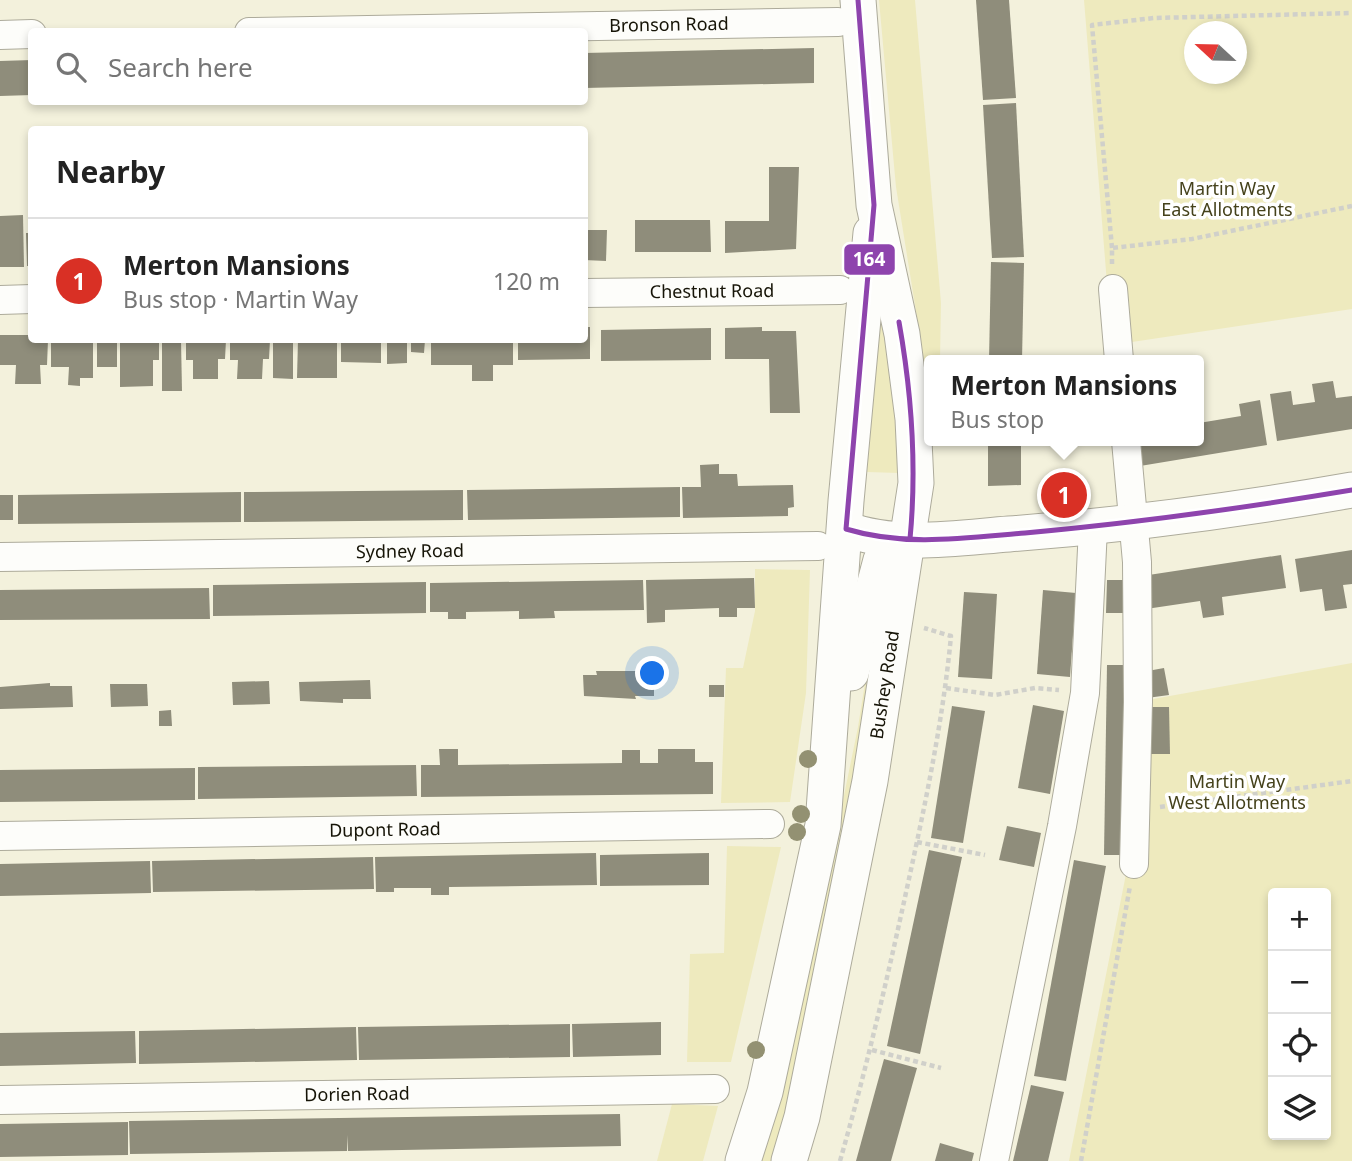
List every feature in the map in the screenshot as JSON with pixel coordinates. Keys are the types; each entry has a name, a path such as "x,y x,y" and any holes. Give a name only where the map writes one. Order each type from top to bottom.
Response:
{"main road":[{"name":"Bushey Road","path":"789,1161 802,1117 870,781 904,539 916,483 913,419 900,322 874,205 848,11"},
{"name":"Bushey Road","path":"743,1161 765,1092 823,825 833,723 832,538 874,205"},
{"path":"832,538 904,539 1093,528 1352,490"},
{"name":"Bushey Road","path":"833,723 846,691 881,560 904,539"}],"street":[{"name":"Bronson Road","path":"362,28 848,11"},
{"path":"0,35 28,34"},
{"path":"1113,289 1119,355"},
{"name":"Chestnut Road","path":"588,293 840,290"},
{"path":"0,300 28,299"},
{"path":"1126,446 1134,523 1138,702 1134,864"},
{"path":"994,1161 1062,826 1085,694 1093,528"},
{"name":"Sydney Road","path":"0,557 832,538"},
{"name":"Dupont Road","path":"0,836 770,824"},
{"name":"Dorien Road","path":"0,1100 715,1089"}],"path":[{"path":"1113,289 1112,248 1092,25 1154,18 1352,13"},
{"path":"1112,248 1192,239 1352,206"},
{"path":"840,1161 872,1050 917,842 946,688 951,636 924,628"},
{"path":"946,688 995,695 1035,688 1085,694"},
{"path":"1135,806 1171,808 1352,781"},
{"path":"917,842 985,855"},
{"path":"1081,1161 1134,864"},
{"path":"872,1050 941,1068"}],"green space":[{"path":"879,0 915,0 941,303 940,355 924,355 924,361 896,187"},
{"name":"Martin Way East Allotments","path":"1084,0 1352,0 1352,309 1112,345"},
{"path":"878,321 887,321 899,473 867,472"},
{"path":"755,569 810,570 806,693 790,802 721,803 726,668 743,668 755,611"},
{"path":"879,595 863,732 791,1096 774,1161 755,1161 814,942 858,727"},
{"name":"Martin Way West Allotments","path":"1352,663 1352,1161 1069,1161 1128,864 1131,703"},
{"path":"727,846 781,847 731,1062 687,1062 690,954 724,953"},
{"path":"672,1104 718,1106 703,1161 657,1161"}],"building":[{"path":"976,0 1009,0 1016,98 983,100"},
{"path":"814,48 814,83 588,88 588,53"},
{"path":"28,60 28,95 0,96 0,61"},
{"path":"1016,103 1024,257 992,258 983,105"},
{"path":"769,167 799,167 796,249 725,253 725,221 769,221"},
{"path":"23,215 24,267 0,267 0,216"},
{"path":"635,220 710,220 711,252 635,252"},
{"path":"588,230 607,230 606,261 588,260"},
{"path":"26,233 28,233 28,266"},
{"path":"991,262 1024,263 1022,355 989,355"},
{"path":"590,327 590,359 518,360 518,343 588,343"},
{"path":"762,327 762,331 796,331 800,413 770,413 769,359 725,359 725,328"},
{"path":"711,328 711,360 601,361 601,330"},
{"path":"0,335 28,335 28,343 48,343 47,365 40,365 41,384 15,384 16,365 0,365"},
{"path":"51,343 93,343 93,378 80,378 80,386 68,385 69,367 51,367"},
{"path":"97,343 117,343 117,367 97,367"},
{"path":"120,343 159,343 159,360 153,360 153,386 120,387"},
{"path":"162,343 181,343 182,391 162,391"},
{"path":"186,343 226,343 225,359 218,359 218,379 193,379 193,360 186,360"},
{"path":"230,343 270,343 269,359 263,359 262,379 237,379 238,360 230,360"},
{"path":"273,343 293,343 293,379 273,378"},
{"path":"298,343 337,343 337,378 297,378"},
{"path":"341,343 381,343 381,363 341,362"},
{"path":"387,343 407,343 407,363 387,364"},
{"path":"411,343 425,343 424,353 411,352"},
{"path":"431,343 513,343 513,365 493,365 493,381 472,381 472,365 431,365"},
{"path":"1333,381 1336,398 1352,396 1352,429 1277,441 1270,394 1291,391 1293,405 1315,402 1312,384"},
{"path":"1260,400 1267,445 1140,466 1137,446 1204,446 1204,422 1241,416 1239,404"},
{"path":"988,446 1021,446 1021,485 988,486"},
{"path":"719,464 719,474 737,474 738,486 793,485 794,507 788,508 788,516 683,518 682,487 701,487 700,465"},
{"path":"680,487 680,517 468,520 467,490"},
{"path":"463,490 463,520 244,522 244,492"},
{"path":"241,492 241,522 18,524 18,495"},
{"path":"0,495 13,495 13,520 0,520"},
{"path":"1352,550 1352,584 1343,585 1347,608 1325,611 1322,589 1300,592 1295,559"},
{"path":"1281,555 1286,588 1222,597 1224,615 1203,618 1200,601 1146,609 1142,576"},
{"path":"754,578 755,608 737,608 737,617 719,617 719,608 665,610 665,622 647,623 646,580"},
{"path":"643,580 644,610 554,611 555,618 519,619 519,611 466,612 466,619 448,619 448,612 430,612 430,583"},
{"path":"1107,580 1128,580 1128,613 1106,613"},
{"path":"426,582 426,613 213,616 213,585"},
{"path":"209,588 210,619 0,620 0,590"},
{"path":"1043,590 1076,593 1070,677 1037,674"},
{"path":"964,592 997,594 992,679 958,677"},
{"path":"1107,665 1128,665 1124,855 1104,855"},
{"path":"1164,668 1169,695 1147,698 1142,672"},
{"path":"596,671 636,671 636,676 654,676 654,696 635,696 636,699 584,696 583,675 597,675"},
{"path":"370,680 371,699 343,699 343,703 300,701 299,682"},
{"path":"269,681 270,704 233,705 232,682"},
{"path":"50,683 50,686 72,686 73,707 0,709 0,687"},
{"path":"110,684 147,684 148,706 111,707"},
{"path":"709,685 724,685 724,697 709,697"},
{"path":"1033,705 1064,711 1050,794 1018,788"},
{"path":"952,706 985,711 963,843 931,838"},
{"path":"1145,707 1169,707 1170,754 1145,754"},
{"path":"171,710 172,726 159,726 159,711"},
{"path":"439,749 458,749 458,765 622,763 622,750 640,750 640,763 658,763 658,749 695,749 695,762 713,762 713,794 421,797 421,765 440,765"},
{"path":"416,765 417,796 198,799 198,767"},
{"path":"195,768 195,800 0,802 0,770"},
{"path":"1007,826 1041,833 1034,867 999,860"},
{"path":"929,850 962,857 920,1054 887,1046"},
{"path":"596,853 597,885 449,887 449,895 431,895 431,888 394,888 394,892 376,892 375,857"},
{"path":"709,853 709,885 600,886 600,855"},
{"path":"373,857 374,889 153,892 152,861"},
{"path":"1074,860 1106,866 1066,1081 1034,1076"},
{"path":"150,861 151,893 0,896 0,864"},
{"path":"661,1022 661,1055 573,1057 572,1024"},
{"path":"570,1024 570,1057 359,1060 358,1027"},
{"path":"356,1027 357,1060 139,1064 139,1031"},
{"path":"135,1031 136,1063 0,1066 0,1033"},
{"path":"884,1059 917,1068 891,1161 856,1161"},
{"path":"1031,1085 1064,1092 1048,1161 1013,1161"},
{"path":"620,1114 621,1146 348,1151 347,1135 347,1151 130,1154 129,1121"},
{"path":"128,1122 128,1155 0,1157 0,1124"},
{"path":"940,1143 974,1153 972,1161 935,1161"}],"transit line":[{"name":"164","path":"858,0 874,205 846,529 890,538 935,540 980,537 1148,520 1352,490"},
{"name":"164","path":"899,322 912,430 910,539"}],"place":[{"name":"Merton Mansions","path":"1064,495"}]}
